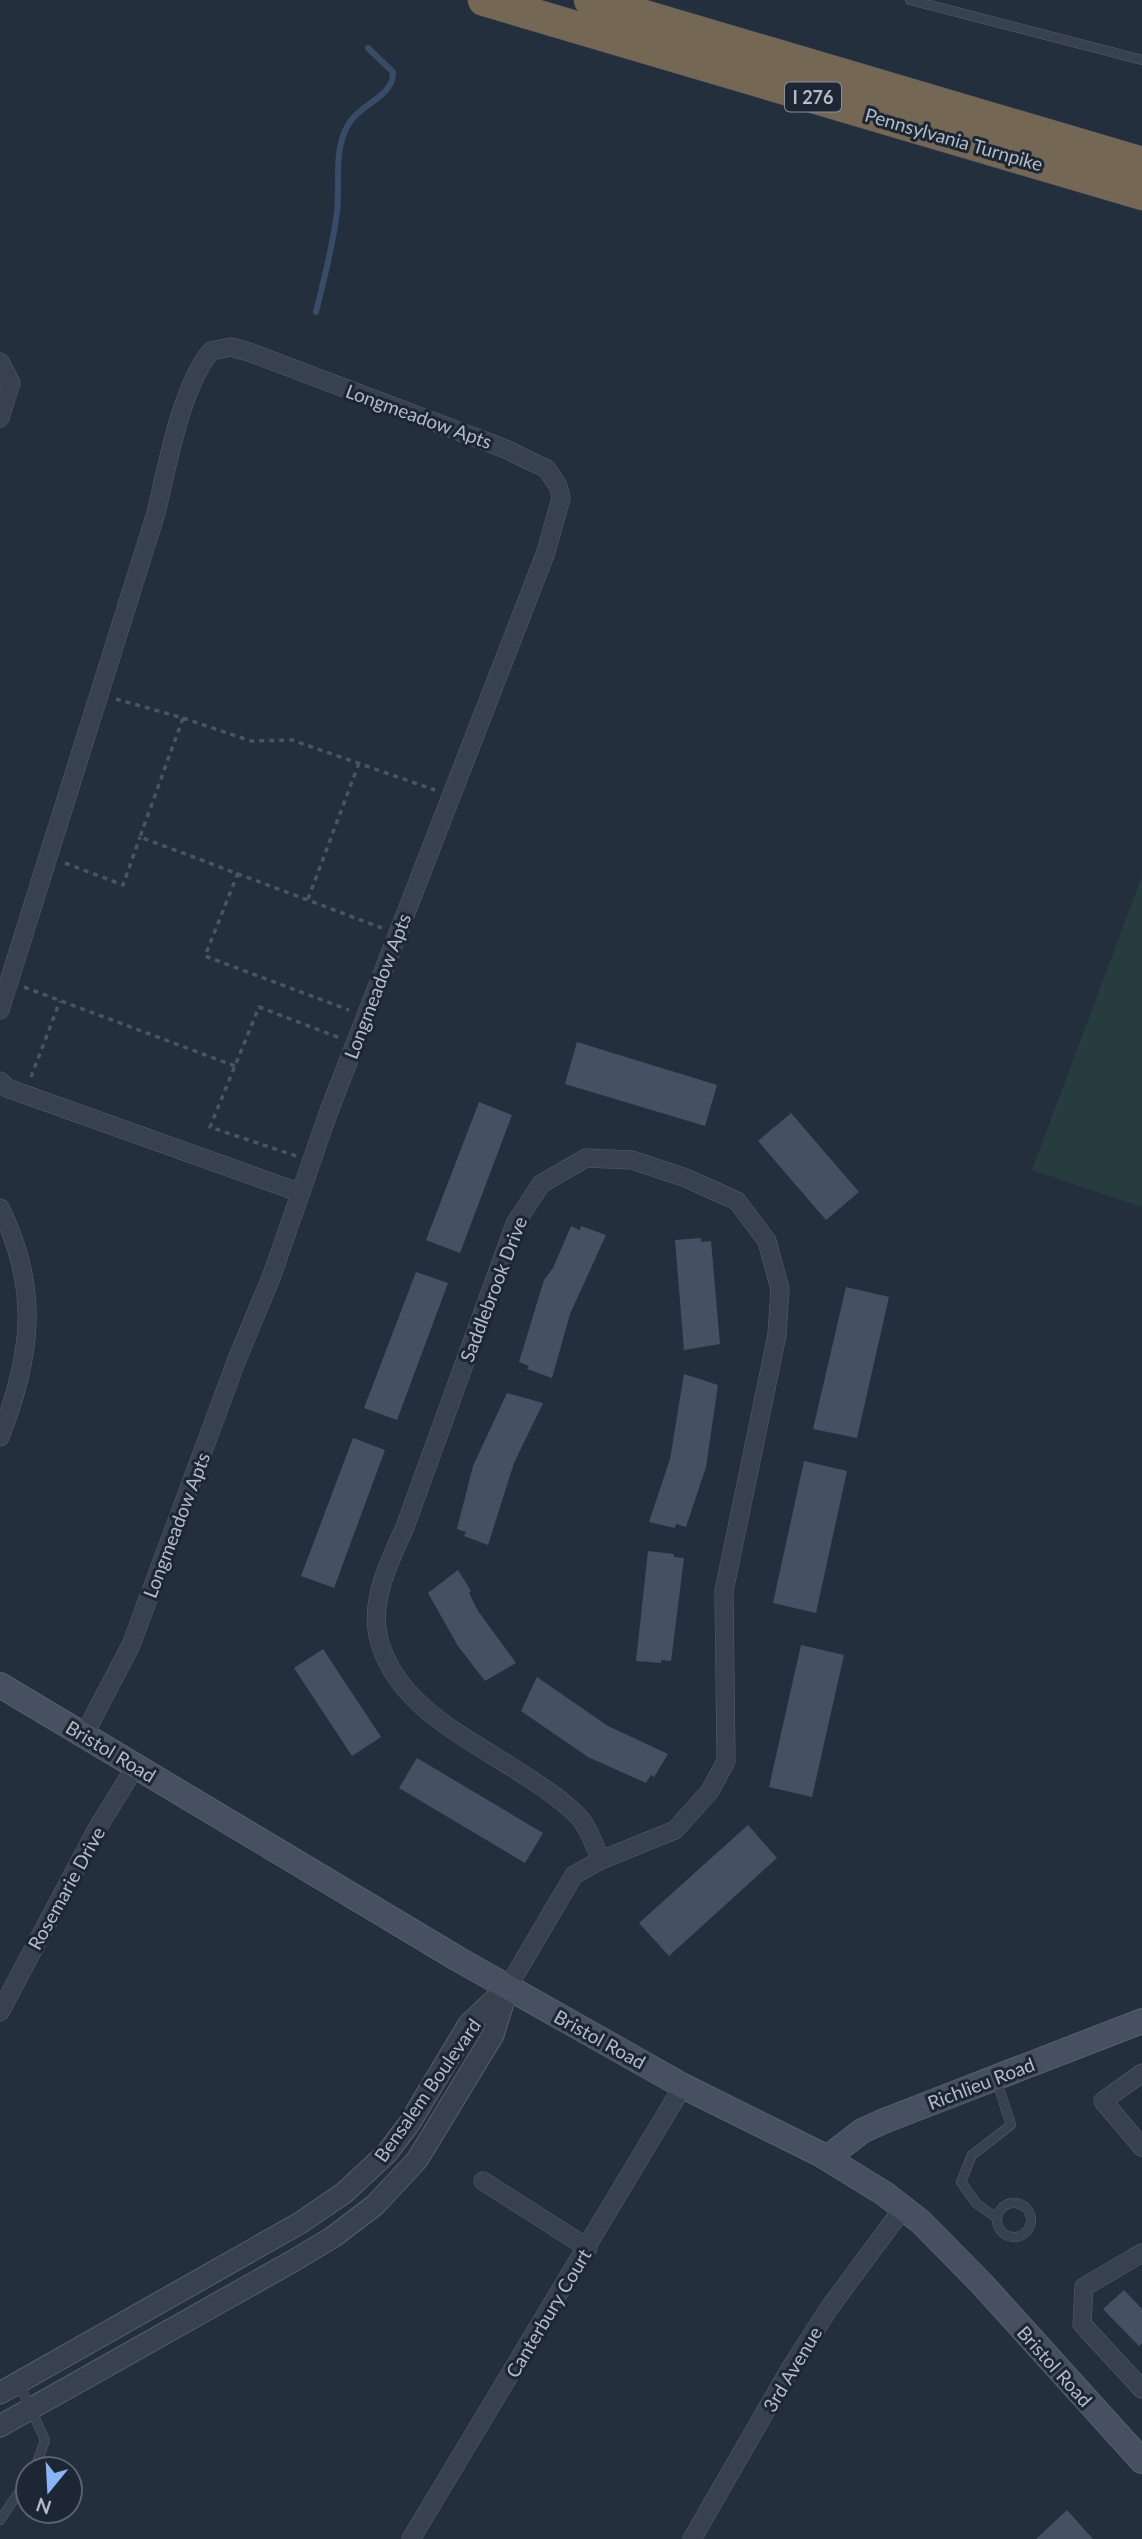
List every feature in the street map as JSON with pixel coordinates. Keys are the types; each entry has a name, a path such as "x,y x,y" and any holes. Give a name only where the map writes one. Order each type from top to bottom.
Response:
{"highway":[{"name":"Pennsylvania Turnpike","path":"484,0 1142,194"},
{"name":"Pennsylvania Turnpike","path":"590,0 1142,163"}],"main road":[{"name":"Bristol Road","path":"0,1685 508,1987 683,2086 827,2158 904,2207 982,2284 1142,2461"},
{"name":"Richlieu Road","path":"827,2158 862,2131 1142,2021"}],"street":[{"name":"Longmeadow Apts","path":"0,1010 194,381 211,351 231,347 249,352 503,448 547,469 558,486 561,498 546,552 355,1044 131,1645 84,1735"},
{"path":"0,362 11,383 0,418"},
{"path":"0,1081 7,1088 301,1192"},
{"name":"Saddlebrook Drive","path":"508,1987 574,1875 601,1860 675,1830 710,1791 726,1761 724,1591 777,1335 780,1289 767,1241 737,1201 686,1178 632,1160 586,1158 541,1184 515,1224 405,1527 386,1571 378,1605 377,1633 392,1672 431,1715 553,1794 581,1819 601,1860"},
{"path":"0,1208 22,1263 28,1324 21,1376 0,1437"},
{"name":"Rosemarie Drive","path":"0,2012 97,1829 135,1766"},
{"name":"Bensalem Boulevard","path":"9,2388 317,2213 344,2193 387,2153 409,2124 469,2024 508,1987"},
{"name":"Bensalem Boulevard","path":"0,2426 311,2250 375,2205 417,2160 436,2133 492,2035 508,1987"},
{"path":"1142,2073 1103,2101 1142,2147"},
{"name":"Canterbury Court","path":"411,2539 683,2086"},
{"path":"483,2181 587,2248"},
{"name":"3rd Avenue","path":"692,2539 790,2368 831,2306 904,2207"},
{"path":"1142,2253 1084,2287 1082,2324 1142,2389"}],"lane":[{"path":"910,0 1142,60"},
{"path":"995,2078 1010,2125 972,2155 961,2182 976,2204 997,2218"},
{"path":"9,2388 32,2407 45,2440 40,2455"},
{"path":"0,2520 14,2500"}],"path":[{"path":"99,694 251,741 292,740 450,795"},
{"path":"48,857 123,885 183,718"},
{"path":"307,900 359,763"},
{"path":"140,837 397,934"},
{"path":"238,873 205,956 366,1016"},
{"path":"9,982 235,1066"},
{"path":"25,1094 60,1001"},
{"path":"312,1161 210,1128 258,1007 355,1044"}],"green space":[{"path":"1142,876 1142,1207 1032,1170"}],"building":[{"path":"577,1042 717,1085 705,1126 565,1084"},
{"path":"479,1102 512,1115 460,1253 426,1240"},
{"path":"791,1113 859,1192 826,1220 758,1141"},
{"path":"571,1226 580,1230 581,1226 606,1235 570,1314 552,1378 527,1369 529,1366 519,1362 544,1280 553,1268"},
{"path":"701,1238 701,1242 711,1241 720,1344 684,1350 675,1240"},
{"path":"416,1272 448,1283 397,1420 364,1408"},
{"path":"846,1287 889,1297 857,1438 813,1429"},
{"path":"684,1374 718,1385 706,1467 686,1527 676,1524 675,1528 649,1522 670,1459"},
{"path":"507,1393 543,1403 514,1463 488,1545 464,1536 466,1532 457,1529 473,1466"},
{"path":"353,1438 385,1450 334,1588 301,1576"},
{"path":"804,1461 847,1471 816,1613 773,1603"},
{"path":"648,1551 684,1558 671,1661 661,1660 661,1663 636,1661"},
{"path":"458,1570 471,1591 469,1593 478,1611 516,1663 485,1681 458,1646 428,1593"},
{"path":"801,1645 844,1655 812,1797 769,1787"},
{"path":"323,1649 381,1737 352,1756 294,1668"},
{"path":"537,1677 608,1726 668,1754 654,1777 651,1775 646,1783 588,1757 521,1711"},
{"path":"417,1758 543,1833 525,1863 399,1788"},
{"path":"748,1825 777,1858 669,1956 639,1923"},
{"path":"1124,2290 1142,2309 1142,2343 1139,2346 1103,2309"},
{"path":"1067,2510 1093,2539 1036,2539"}],"waterway":[{"path":"316,312 335,225 338,161 345,131 357,114 381,95 392,81 393,72 368,48"}]}
